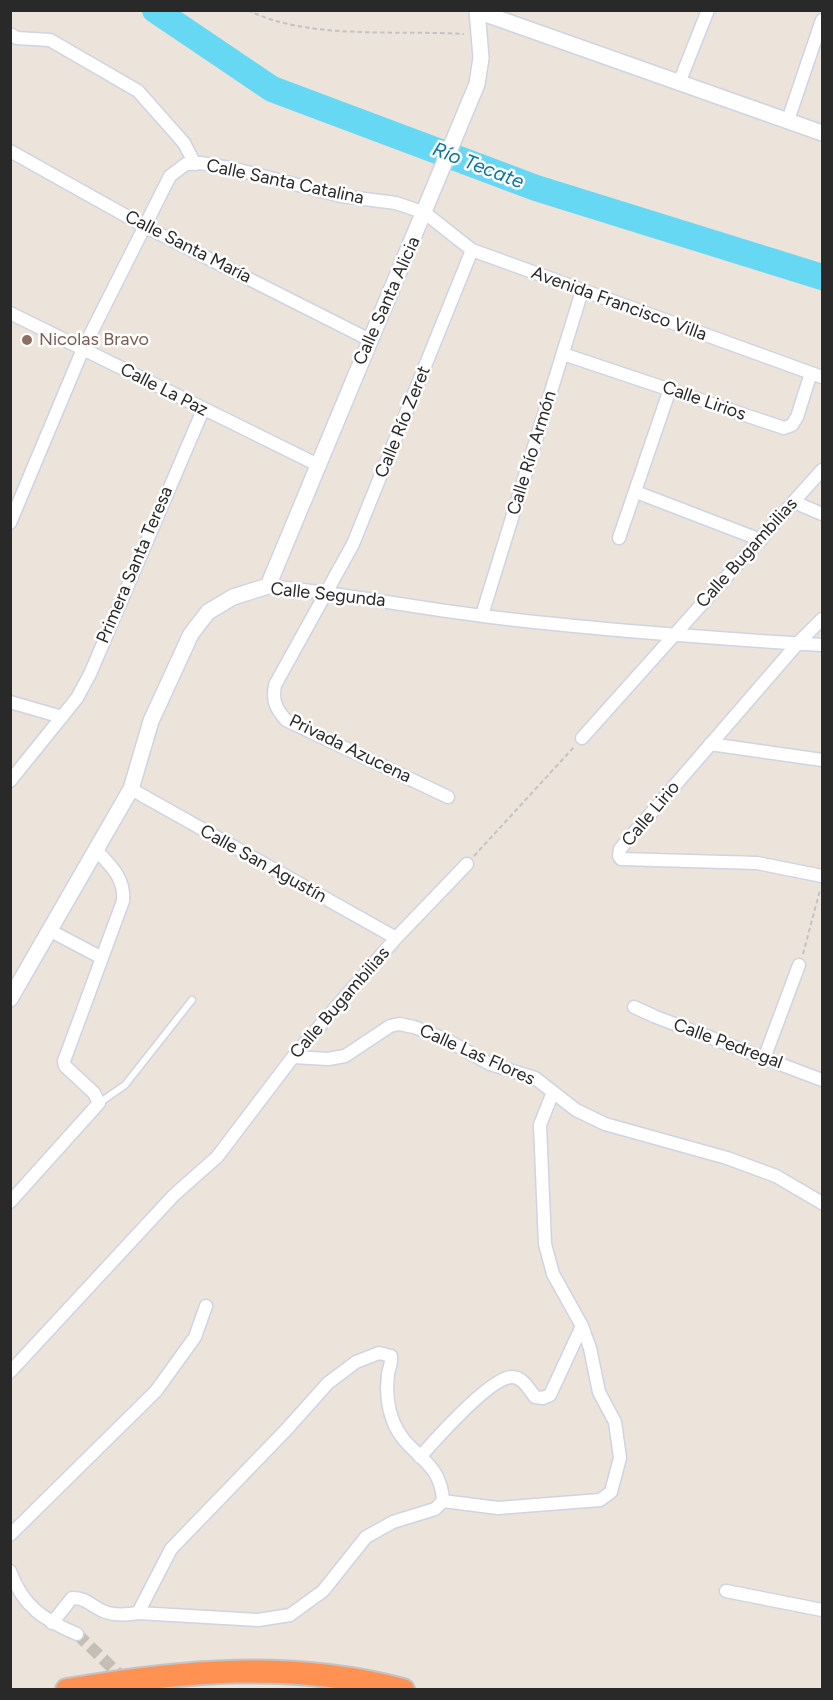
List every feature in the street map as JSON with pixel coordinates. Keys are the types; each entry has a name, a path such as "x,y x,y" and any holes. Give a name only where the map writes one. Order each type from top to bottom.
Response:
{"highway":[{"path":"67,1689 197,1672 273,1670 334,1675 403,1689"}],"street":[{"path":"679,83 708,10"},
{"name":"Calle Santa Alicia","path":"267,586 368,339 425,213 477,84 480,34 477,11"},
{"path":"477,11 822,133"},
{"path":"788,120 822,20"},
{"path":"10,34 17,38 50,40 138,92 184,143 195,164"},
{"name":"Calle Santa María","path":"10,151 146,227 368,339"},
{"name":"Calle Santa Catalina","path":"10,523 83,349 170,176 186,164 235,169 341,196 396,203 425,213"},
{"name":"Avenida Francisco Villa","path":"425,213 472,250 817,375"},
{"name":"Calle Río Zeret","path":"326,591 353,544 472,250"},
{"name":"Calle Río Armón","path":"482,615 582,291"},
{"name":"Calle La Paz","path":"10,313 202,410 318,465"},
{"name":"Calle Lirios","path":"563,354 784,428 792,425 797,417 817,375"},
{"path":"618,538 636,492 670,389"},
{"name":"Primera Santa Teresa","path":"10,781 62,717 90,674 202,410"},
{"name":"Calle Bugambilias","path":"582,738 822,470"},
{"path":"636,492 761,540"},
{"path":"794,502 822,514"},
{"name":"Calle Segunda","path":"10,999 131,789 151,721 191,634 208,612 233,597 267,586 326,591 482,615 672,636"},
{"name":"Privada Azucena","path":"326,591 275,685 274,704 286,720 448,797"},
{"name":"Calle Lirio","path":"822,619 710,744 620,849 618,856 621,860 757,863 822,876"},
{"name":"Calle Bugambilias","path":"672,636 822,645"},
{"path":"10,702 62,717"},
{"path":"710,744 822,760"},
{"name":"Calle San Agustín","path":"131,789 396,938"},
{"path":"10,1202 99,1102 94,1093 65,1066 64,1061 123,902 124,890 114,869 97,851"},
{"name":"Calle Bugambilias","path":"10,1372 174,1195 217,1157 293,1057 396,938 467,864"},
{"path":"49,930 102,958"},
{"path":"765,1056 799,965"},
{"name":"Calle Pedregal","path":"634,1006 656,1017 765,1056 822,1080"},
{"name":"Calle Las Flores","path":"293,1057 328,1059 345,1056 379,1031 399,1024 445,1039 490,1064 535,1078 576,1110 605,1124 727,1158 776,1176 822,1203"},
{"path":"443,1501 498,1508 600,1500 611,1492 620,1458 615,1422 598,1392 590,1348 582,1326 553,1274 545,1244 540,1125 553,1092"},
{"path":"10,1535 156,1391 195,1337 206,1306"},
{"path":"420,1457 448,1425 500,1381 512,1377 520,1379 535,1397 543,1398 550,1395 582,1326"},
{"path":"52,1623 72,1598 83,1598 101,1611 119,1614 138,1613 258,1620 290,1615 323,1591 366,1537 393,1522 435,1509 443,1501 442,1484 434,1468 399,1436 392,1419 387,1391 391,1356 379,1353 356,1362 328,1383 171,1549 138,1613"},
{"path":"10,1572 25,1602 52,1623 77,1634"},
{"path":"726,1591 822,1610"}],"lane":[{"path":"99,1102 125,1085 192,1000"}],"path":[{"path":"248,10 268,21 338,31 480,34"},
{"path":"467,864 582,738"},
{"path":"799,965 822,881"}],"waterway":[{"name":"Río Tecate","path":"155,10 272,89 536,188 822,277"}],"tunnel":[{"path":"77,1634 126,1681"}],"place":[{"name":"Nicolas Bravo","path":"27,340"}]}
